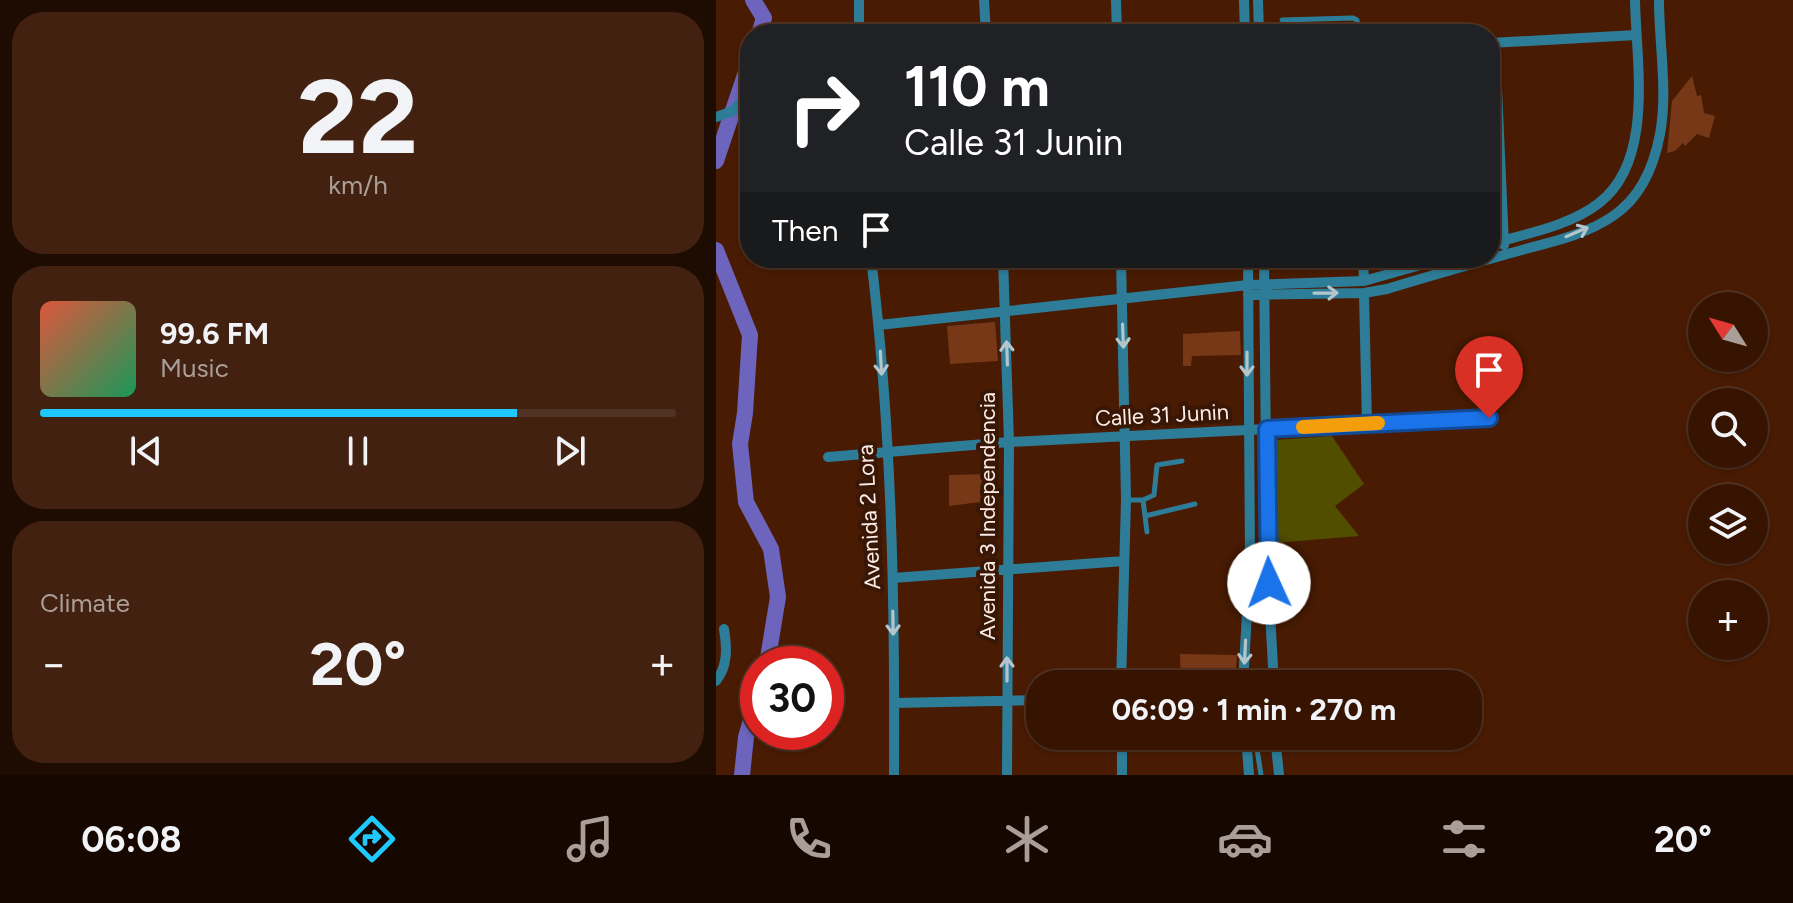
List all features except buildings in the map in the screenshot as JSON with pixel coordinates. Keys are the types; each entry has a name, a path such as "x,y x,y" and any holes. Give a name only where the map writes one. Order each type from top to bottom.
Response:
{"street":[{"path":"859,0 859,24"},
{"path":"984,0 985,24"},
{"path":"1116,0 1117,24"},
{"path":"1244,0 1245,24"},
{"path":"1258,0 1259,24"},
{"path":"1500,241 1578,216 1599,203 1619,183 1630,161 1636,138 1635,0"},
{"path":"1500,256 1559,240 1612,217 1631,200 1646,179 1661,131 1659,0"},
{"path":"1500,43 1636,35"},
{"path":"716,117 726,116 740,103"},
{"path":"1500,186 1506,254"},
{"name":"Avenida 2 Lora","path":"872,268 879,325 893,578 894,775"},
{"name":"Avenida 3 Independencia","path":"1003,268 1009,442 1007,775"},
{"path":"1121,268 1126,500 1121,670"},
{"path":"1244,670 1250,560 1248,268"},
{"path":"1264,268 1267,560 1273,670"},
{"path":"1363,268 1364,281"},
{"path":"879,325 1364,281 1410,268"},
{"path":"1265,289 1364,293 1455,268"},
{"path":"1364,293 1367,424"},
{"name":"Calle 31 Junin","path":"828,457 1009,442 1489,418"},
{"path":"893,578 1124,561"},
{"path":"716,681 724,670 727,644 724,629"},
{"path":"894,703 1026,700"},
{"path":"1122,750 1122,775"},
{"path":"1247,750 1249,775"},
{"path":"1276,750 1279,775"}],"lane":[{"path":"1282,20 1353,18 1358,24"},
{"path":"1126,500 1143,500 1154,495 1157,465 1182,461"},
{"path":"1143,500 1147,532"},
{"path":"1145,516 1195,504"},
{"path":"1257,750 1261,775"}],"shaded area":[{"path":"1332,436 1364,484 1335,506 1359,536 1274,543 1273,442"}],"waterway":[{"path":"753,0 764,18 762,24"},
{"path":"716,161 740,90"},
{"path":"716,250 750,335 740,444 746,502 771,549 778,597 770,646"},
{"path":"742,775 745,750"}],"slow traffic":[{"path":"1303,427 1378,423"}],"route":[{"path":"1269,583 1267,429 1489,418"}]}
